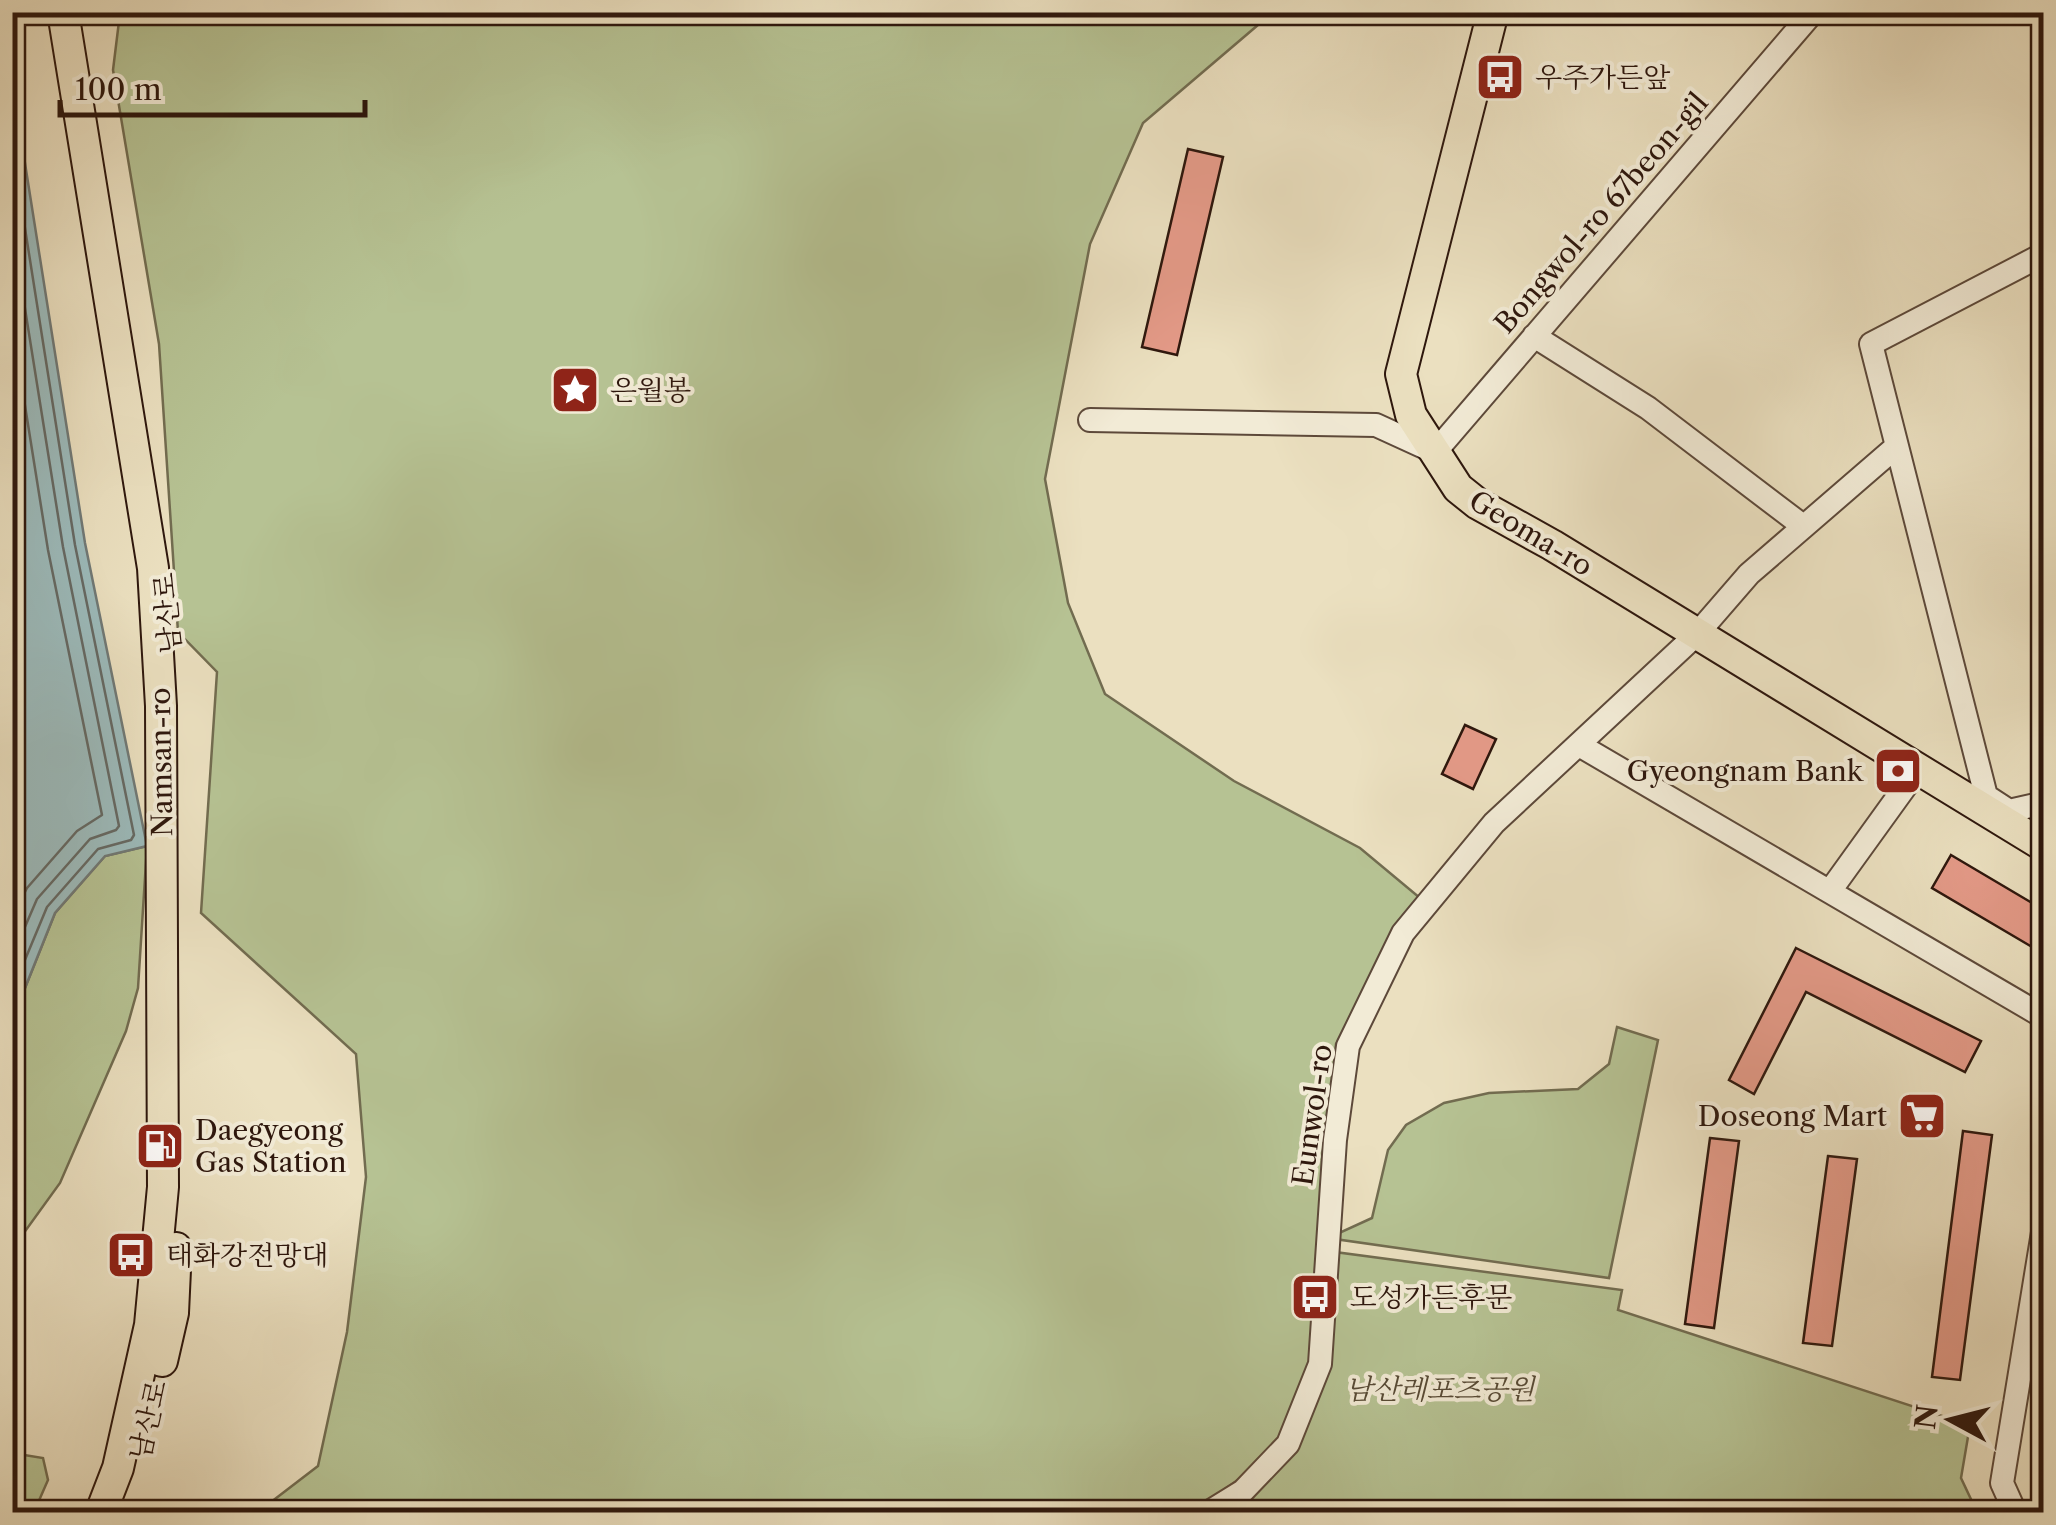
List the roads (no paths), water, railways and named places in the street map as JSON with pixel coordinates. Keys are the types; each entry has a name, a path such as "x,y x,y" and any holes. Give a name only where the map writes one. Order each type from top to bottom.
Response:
{"main road":[{"name":"Namsan-ro","path":"63,12 152,568 162,706 163,1187 150,1324 118,1468 101,1512"},
{"name":"남산로","path":"81,12 171,620 180,1175 173,1313 138,1465 120,1512"},
{"name":"Geoma-ro","path":"1493,12 1401,374 1411,415 1458,488 1478,504 1552,545 1918,769 1995,809 2044,846"}],"street":[{"name":"Bongwol-ro 67beon-gil","path":"1435,452 1813,12"},
{"path":"2044,254 1871,344 1986,796 1995,809 2044,803"},
{"path":"1534,336 1648,408 1803,526"},
{"path":"1090,420 1376,425 1435,452"},
{"name":"Eunwol-ro","path":"1209,1512 1243,1490 1288,1444 1320,1364 1335,1140 1348,1046 1402,933 1494,822 1697,634 1748,574 1897,446"},
{"path":"1578,745 2044,1017"},
{"path":"1830,891 1918,769"},
{"path":"2015,1512 2002,1482 2044,1226"}],"water":[{"path":"12,81 85,543 147,846 105,856 55,913 13,1018"}],"place":[{"name":"우주가든앞","path":"1500,77"},
{"name":"은월봉","path":"575,390"},
{"name":"Gyeongnam Bank","path":"1898,771"},
{"name":"Doseong Mart","path":"1922,1116"},
{"name":"Daegyeong Gas Station","path":"160,1146"},
{"name":"태화강전망대","path":"131,1255"},
{"name":"도성가든후문","path":"1315,1297"}],"park label":[{"name":"남산레포츠공원","path":"1440,1389"}]}
